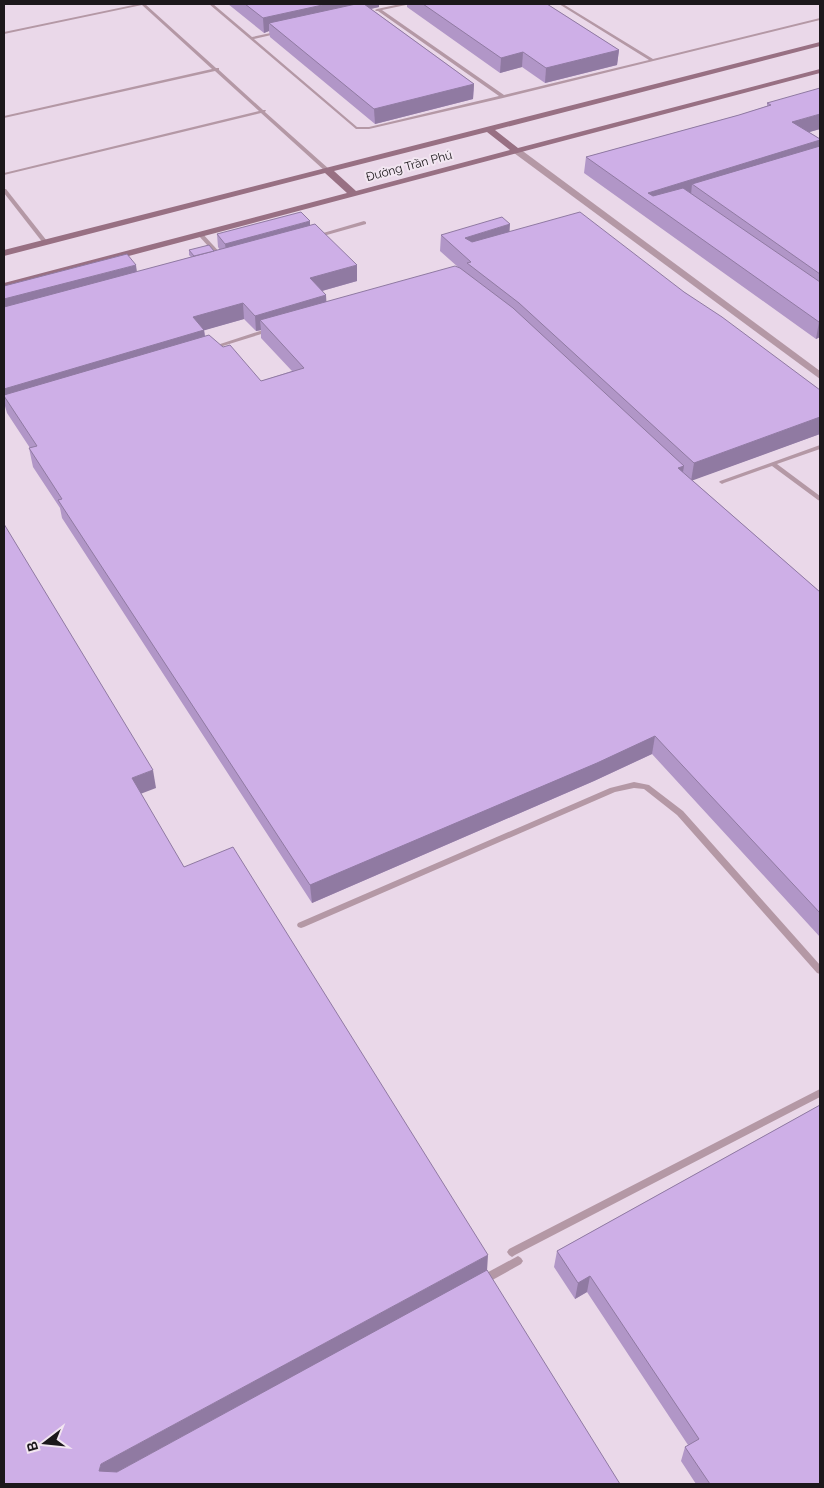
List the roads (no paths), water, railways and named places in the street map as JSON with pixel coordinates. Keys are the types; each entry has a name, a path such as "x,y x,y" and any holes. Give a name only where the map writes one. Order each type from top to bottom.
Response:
{"main road":[{"name":"Đường Trần Phú","path":"4,253 820,44"},
{"name":"Đường Trần Phú","path":"4,286 820,71"},
{"path":"488,129 517,150"},
{"path":"326,170 353,194"}],"street":[{"path":"517,150 820,376"}],"lane":[{"path":"4,33 143,4 264,110 326,170"},
{"path":"211,4 356,128 362,129 503,97 820,19"},
{"path":"370,12 405,4"},
{"path":"561,4 652,60"},
{"path":"379,10 503,97"},
{"path":"252,38 288,30"},
{"path":"4,117 217,70"},
{"path":"4,174 264,110"},
{"path":"4,190 45,242"},
{"path":"308,238 364,223"},
{"path":"200,234 224,260 215,262"},
{"path":"206,349 272,330"},
{"path":"722,482 820,447"},
{"path":"773,464 820,499"},
{"path":"300,925 604,794 634,785 646,787 680,813 820,971"},
{"path":"474,1285 515,1257 820,1093"}]}
